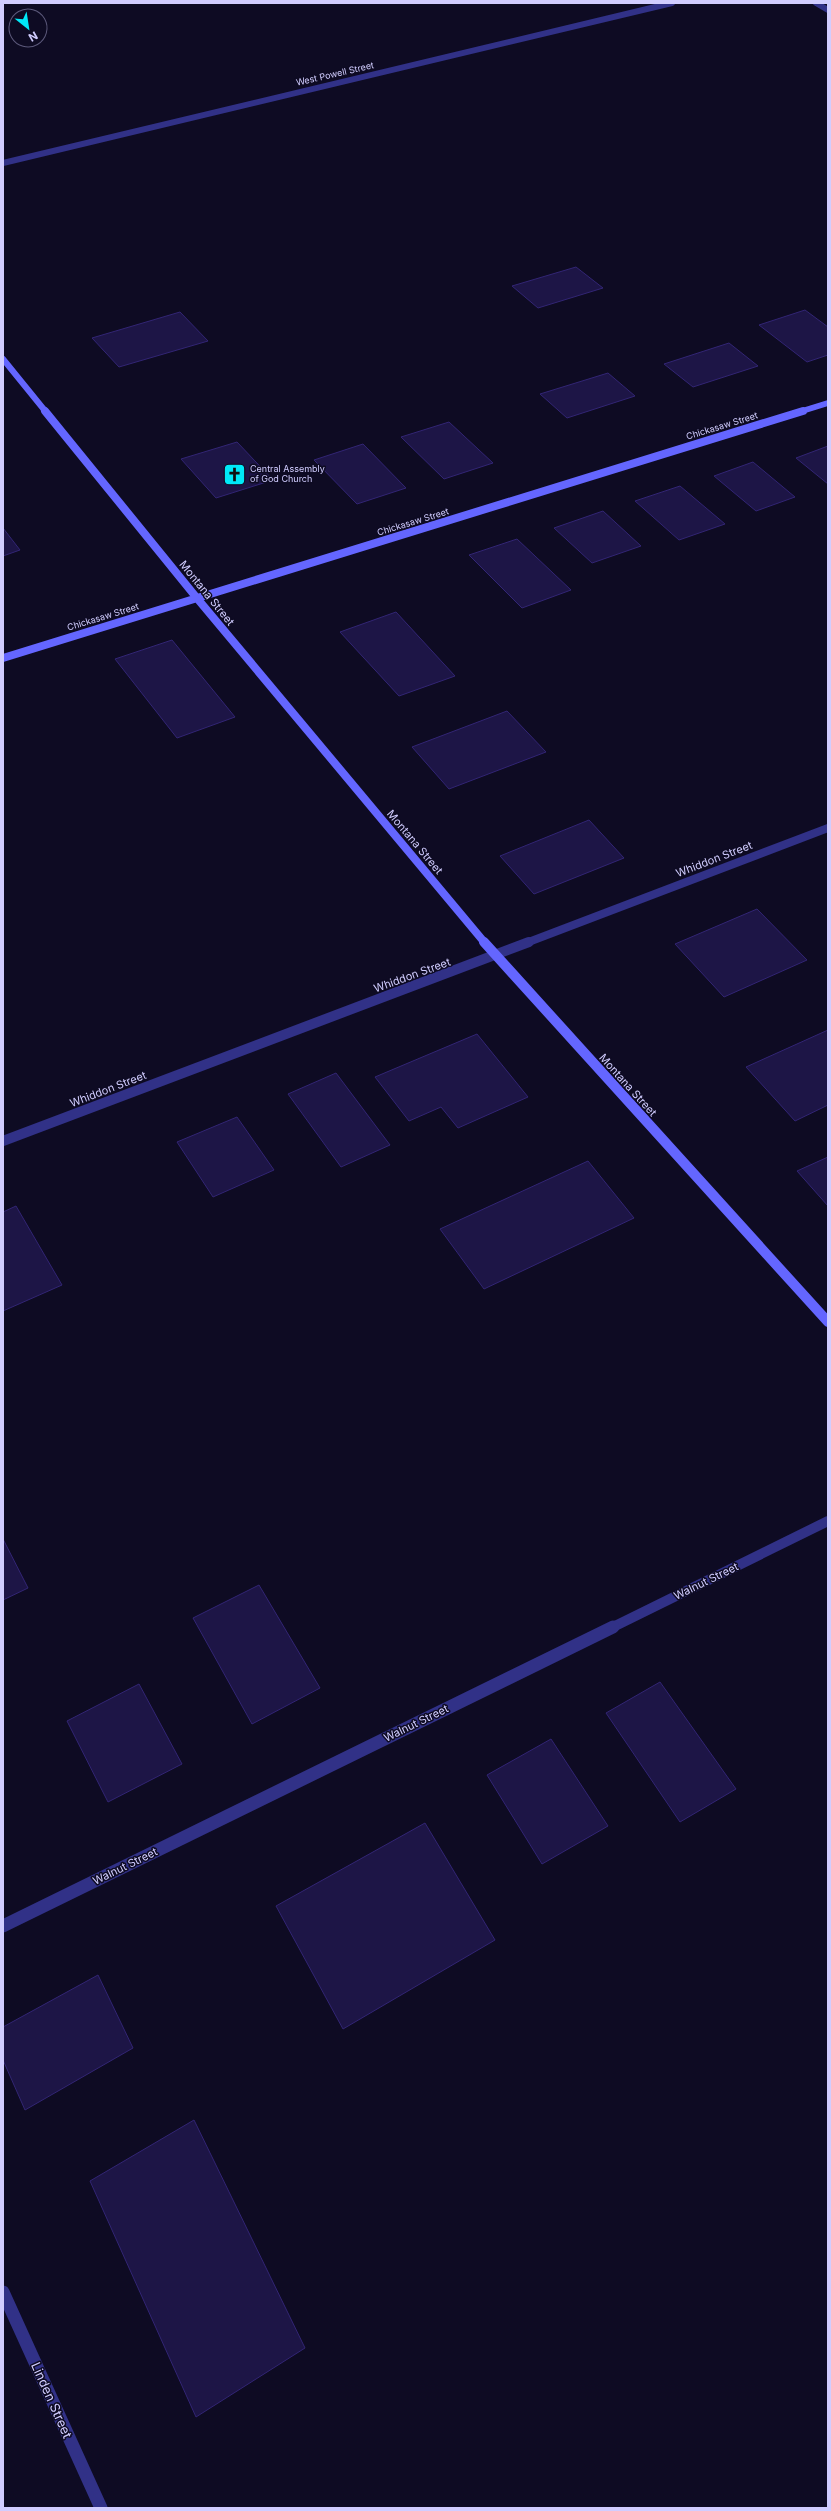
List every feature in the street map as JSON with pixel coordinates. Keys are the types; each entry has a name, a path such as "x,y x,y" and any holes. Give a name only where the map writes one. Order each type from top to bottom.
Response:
{"street":[{"name":"West Powell Street","path":"3,163 672,3"},
{"path":"816,3 828,10"},
{"name":"Montana Street","path":"3,359 196,598 496,956 828,1322"},
{"name":"Chickasaw Street","path":"3,658 828,404"},
{"name":"Whiddon Street","path":"3,1141 496,956 828,828"},
{"name":"Walnut Street","path":"3,1926 828,1521"},
{"name":"Linden Street","path":"3,2292 101,2508"}],"building":[{"path":"576,267 603,288 538,308 512,286"},
{"path":"805,310 828,327 828,355 807,362 759,325"},
{"path":"180,312 208,341 119,367 92,338"},
{"path":"729,343 758,366 693,387 664,364"},
{"path":"608,373 635,396 567,418 540,394"},
{"path":"449,422 493,463 444,479 401,437"},
{"path":"237,442 273,480 216,498 181,459"},
{"path":"363,444 406,488 357,504 314,460"},
{"path":"828,446 828,484 796,458"},
{"path":"753,462 795,497 756,511 714,476"},
{"path":"680,486 725,524 679,540 635,501"},
{"path":"603,511 641,546 592,563 554,528"},
{"path":"3,528 20,550 3,556"},
{"path":"517,539 571,590 522,608 469,555"},
{"path":"396,612 455,676 399,696 340,632"},
{"path":"172,640 235,717 177,738 115,659"},
{"path":"507,711 546,752 449,789 412,747"},
{"path":"589,820 624,858 534,894 500,856"},
{"path":"757,909 807,960 724,997 675,944"},
{"path":"828,1030 828,1105 795,1121 746,1067"},
{"path":"477,1034 528,1097 458,1128 441,1107 409,1121 375,1077"},
{"path":"336,1073 390,1145 341,1167 288,1094"},
{"path":"237,1117 274,1170 213,1197 177,1142"},
{"path":"828,1157 828,1206 797,1171"},
{"path":"588,1161 634,1218 484,1289 440,1229"},
{"path":"16,1206 62,1285 3,1311 3,1212"},
{"path":"3,1539 28,1588 3,1600"},
{"path":"259,1585 320,1688 252,1724 193,1618"},
{"path":"660,1682 736,1789 680,1822 606,1713"},
{"path":"139,1684 182,1764 108,1802 67,1721"},
{"path":"551,1739 608,1826 542,1864 487,1775"},
{"path":"425,1823 495,1940 343,2029 276,1906"},
{"path":"98,1975 133,2048 25,2110 3,2060 3,2027"},
{"path":"194,2120 305,2348 196,2417 90,2181"}],"place":[{"name":"Central Assembly of God Church","path":"234,474"}]}
